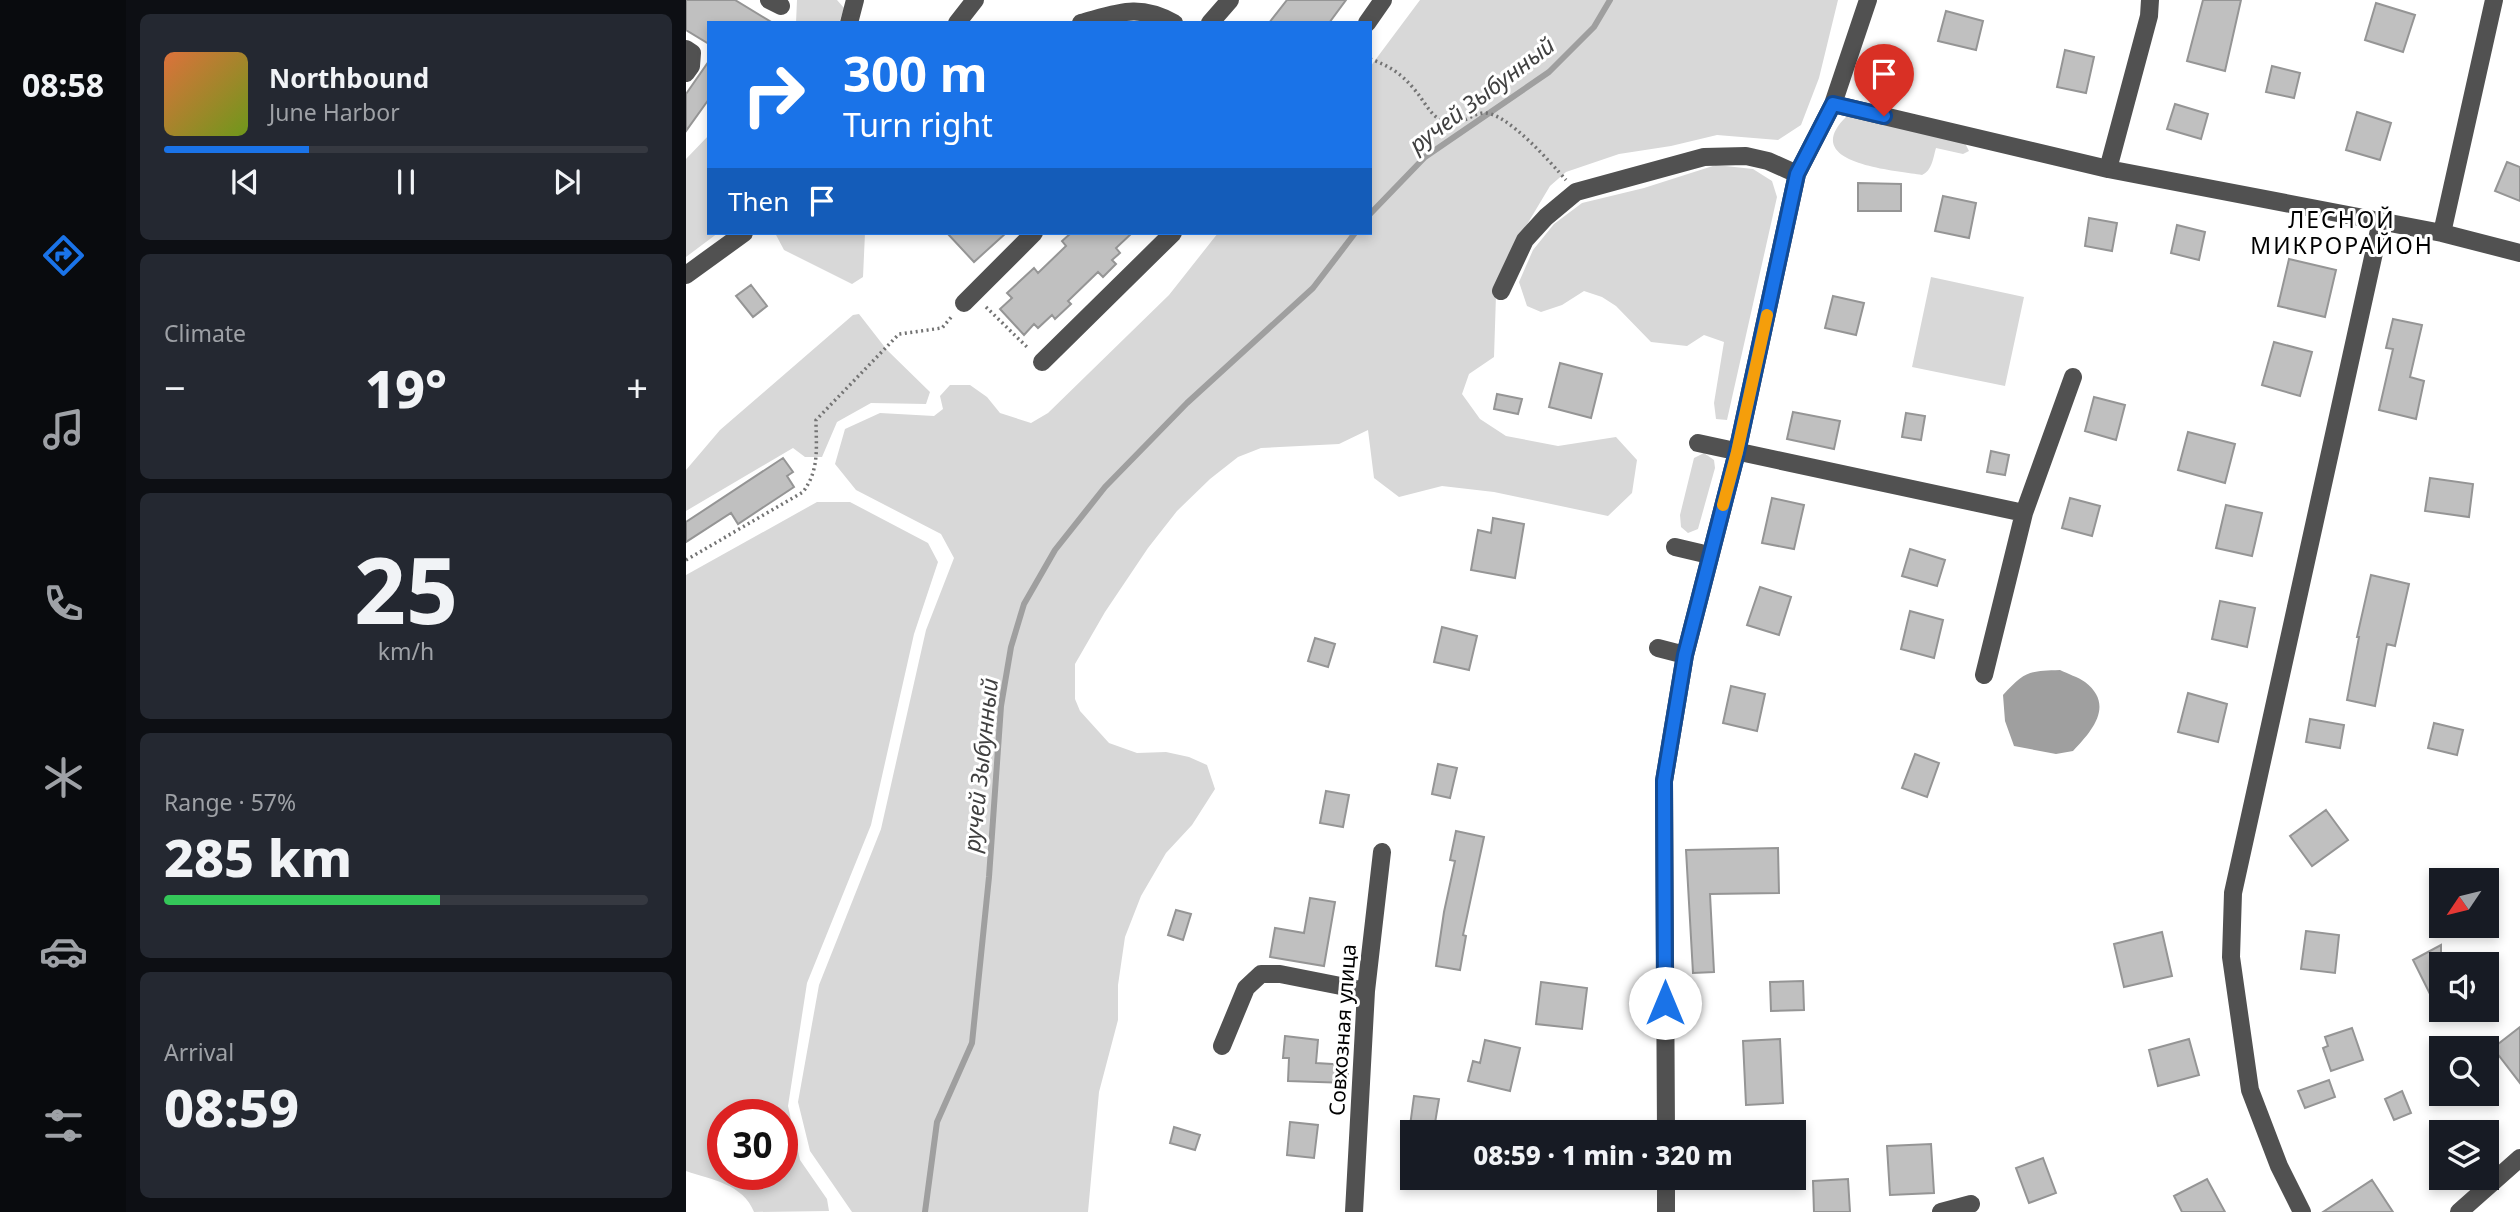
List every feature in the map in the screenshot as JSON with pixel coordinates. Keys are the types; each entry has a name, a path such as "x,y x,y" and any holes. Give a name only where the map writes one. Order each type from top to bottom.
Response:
{"street":[{"path":"850,21 855,0"},
{"path":"959,21 975,0"},
{"path":"1212,21 1230,0"},
{"path":"1368,21 1383,0"},
{"path":"1666,1120 1664,781 1685,655 1737,452 1797,174 1833,104 1868,0"},
{"path":"2108,169 2149,16 2150,0"},
{"path":"2442,233 2494,0"},
{"path":"1088,21 1160,6 1172,21"},
{"path":"689,51 707,62"},
{"path":"686,73 691,66 689,51"},
{"path":"1833,104 2108,169 2442,233 2520,253"},
{"path":"1501,291 1525,240 1546,217 1576,192 1704,157 1746,156 1768,161 1797,174"},
{"path":"2302,1212 2279,1166 2250,1090 2231,957 2233,893 2381,221"},
{"path":"686,275 741,235"},
{"path":"968,299 1032,235"},
{"path":"1042,362 1171,235"},
{"path":"1984,675 2024,513 2073,377"},
{"path":"1698,443 2024,513"},
{"path":"1675,547 1709,555"},
{"path":"1658,648 1685,655"},
{"name":"Совхозная улица","path":"1354,1212 1366,991 1382,852"},
{"path":"1222,1046 1246,988 1261,974 1280,974 1366,991"},
{"path":"2459,1212 2520,1158"},
{"path":"1666,1190 1666,1212"},
{"path":"1941,1212 1970,1204"}],"path":[{"path":"1372,60 1390,66 1414,88 1434,116 1446,123 1462,122 1485,113 1495,116 1547,159 1576,192"},
{"path":"686,559 803,492 816,466 816,420 900,334 942,328 968,299 1042,362"}],"shaded area":[{"path":"797,0 837,0 844,8 840,21 796,21"},
{"path":"1420,0 1838,0 1819,78 1801,125 1778,140 1717,135 1619,154 1566,172 1550,186 1500,273 1496,295 1494,357 1469,374 1462,394 1480,419 1506,436 1558,446 1616,437 1637,460 1632,493 1608,516 1494,492 1442,486 1399,497 1374,478 1368,430 1339,444 1261,448 1238,457 1177,511 1148,548 1105,612 1075,664 1075,699 1080,711 1109,743 1137,753 1166,752 1189,757 1207,765 1215,789 1192,825 1166,853 1141,896 1125,937 1118,985 1118,1020 1099,1092 1088,1212 852,1212 810,1151 798,1102 819,985 881,829 926,630 954,558 941,534 856,490 835,464 845,429 880,413 934,416 943,409 940,396 950,385 970,385 987,397 1000,413 1031,423 1048,413 1169,295 1216,235 1372,235 1372,64"},
{"path":"1847,116 1964,141 1969,151 1963,154 1936,148 1930,167 1922,175 1855,162 1841,154 1834,145 1835,132"},
{"path":"707,137 707,235 715,235 686,257 686,159"},
{"path":"1716,165 1753,169 1772,181 1777,197 1727,420 1716,419 1714,403 1724,342 1704,335 1687,346 1651,342 1616,306 1602,297 1584,291 1562,305 1541,312 1527,306 1519,282 1533,250 1554,224 1582,203 1644,188"},
{"path":"776,235 865,235 863,277 852,284 784,250"},
{"path":"1931,277 2024,297 2005,386 1912,367"},
{"path":"859,314 887,350 930,392 926,404 871,403 837,422 822,457 805,457 793,448 686,511 686,470 720,430 853,315"},
{"path":"1704,453 1714,460 1715,468 1698,529 1688,533 1681,527 1680,515 1694,458"},
{"path":"817,502 850,502 928,543 938,562 914,634 871,825 807,983 789,1099 707,1099 707,1178 686,1171 686,575"},
{"path":"2060,670 2082,680 2094,691 2099,709 2093,726 2073,751 2056,754 2014,746 2005,721 2003,695 2028,674"},
{"path":"798,1151 800,1160 827,1199 829,1211 754,1212 736,1190 798,1190"}],"building":[{"path":"686,0 735,0 770,21 707,21 707,43 686,30"},
{"path":"1287,0 1346,0 1330,21 1271,21"},
{"path":"2203,0 2241,0 2225,71 2187,61"},
{"path":"2376,3 2415,15 2403,52 2365,40"},
{"path":"1946,11 1983,21 1976,50 1938,41"},
{"path":"2065,50 2094,57 2086,93 2057,87"},
{"path":"707,64 707,102 686,131 686,94"},
{"path":"2272,66 2300,73 2294,98 2266,92"},
{"path":"2175,104 2208,114 2201,139 2167,129"},
{"path":"2357,112 2391,123 2380,160 2346,150"},
{"path":"2507,162 2520,167 2520,201 2495,191"},
{"path":"1858,183 1901,184 1901,211 1858,211"},
{"path":"1943,196 1976,203 1969,238 1935,231"},
{"path":"2089,218 2117,223 2112,251 2085,246"},
{"path":"2177,225 2205,232 2199,260 2171,253"},
{"path":"949,235 1004,235 974,262"},
{"path":"1069,235 1130,235 1116,248 1120,253 1112,260 1116,264 1103,277 1098,272 1068,301 1071,304 1055,319 1052,315 1038,328 1034,324 1024,335 1000,309 1012,298 1007,293 1034,268 1038,273 1066,246 1062,241"},
{"path":"2289,259 2336,270 2325,317 2278,306"},
{"path":"751,285 767,306 753,317 736,296"},
{"path":"1833,296 1864,303 1856,335 1825,328"},
{"path":"2393,319 2422,325 2410,377 2424,381 2416,419 2379,410 2393,349 2386,348"},
{"path":"2274,342 2312,352 2300,396 2262,385"},
{"path":"1560,363 1602,374 1591,418 1549,407"},
{"path":"1497,394 1522,399 1518,414 1494,409"},
{"path":"2094,397 2125,405 2116,440 2085,431"},
{"path":"1793,412 1840,421 1834,449 1787,439"},
{"path":"1906,413 1925,416 1921,440 1902,437"},
{"path":"2188,432 2235,444 2225,483 2178,470"},
{"path":"1991,451 2009,455 2005,475 1987,472"},
{"path":"783,458 793,472 787,476 794,487 738,524 731,513 686,542 686,522"},
{"path":"2430,478 2473,484 2469,517 2425,511"},
{"path":"1772,498 1804,505 1794,549 1762,543"},
{"path":"2070,498 2100,506 2092,536 2062,528"},
{"path":"2226,505 2262,513 2252,556 2216,548"},
{"path":"1493,518 1524,524 1515,578 1471,570 1478,530 1491,533"},
{"path":"1910,549 1945,560 1937,586 1902,576"},
{"path":"2371,575 2409,584 2395,646 2387,644 2375,706 2347,700"},
{"path":"1760,587 1791,597 1779,635 1747,625"},
{"path":"2220,601 2255,608 2247,647 2212,639"},
{"path":"1910,611 1943,620 1934,658 1901,649"},
{"path":"1442,627 1477,636 1469,670 1434,662"},
{"path":"1315,638 1335,644 1328,667 1308,661"},
{"path":"1731,686 1765,694 1757,731 1723,723"},
{"path":"2188,693 2227,704 2218,742 2178,732"},
{"path":"2310,719 2344,725 2340,748 2306,742"},
{"path":"2434,723 2463,730 2457,755 2428,748"},
{"path":"1915,754 1939,763 1927,797 1902,788"},
{"path":"1438,764 1457,768 1450,798 1432,794"},
{"path":"1326,791 1349,795 1343,827 1320,823"},
{"path":"2326,810 2348,840 2312,866 2290,836"},
{"path":"1456,831 1484,837 1463,935 1466,936 1460,970 1436,966 1455,861 1450,860"},
{"path":"1778,848 1779,893 1710,894 1714,972 1693,973 1686,850"},
{"path":"1310,898 1335,902 1324,966 1270,957 1275,928 1304,933"},
{"path":"1176,910 1191,914 1183,940 1168,935"},
{"path":"2306,931 2339,935 2335,973 2301,969"},
{"path":"2162,932 2172,976 2124,987 2114,944"},
{"path":"2441,945 2441,952 2429,952 2429,992 2413,960"},
{"path":"1803,981 1804,1010 1771,1011 1770,982"},
{"path":"1541,982 1587,988 1582,1029 1536,1024"},
{"path":"2520,1027 2520,1083 2499,1056 2499,1043"},
{"path":"2352,1028 2363,1060 2331,1071 2323,1048 2328,1046 2325,1037"},
{"path":"1285,1036 1318,1040 1316,1063 1348,1065 1348,1083 1288,1081 1289,1058 1283,1058"},
{"path":"1780,1039 1783,1103 1746,1105 1743,1041"},
{"path":"2189,1039 2199,1075 2158,1086 2149,1050"},
{"path":"1485,1040 1520,1048 1510,1091 1468,1081 1473,1061 1480,1063"},
{"path":"2329,1080 2335,1097 2305,1108 2298,1091"},
{"path":"2402,1091 2411,1113 2394,1120 2385,1099"},
{"path":"1414,1096 1439,1099 1436,1120 1411,1120"},
{"path":"1290,1122 1318,1125 1314,1158 1287,1155"},
{"path":"1174,1127 1200,1135 1195,1150 1170,1143"},
{"path":"1931,1144 1934,1193 1890,1195 1887,1146"},
{"path":"2043,1158 2056,1193 2029,1203 2016,1168"},
{"path":"1848,1179 1850,1212 1814,1212 1813,1181"},
{"path":"2207,1179 2225,1212 2182,1212 2174,1196"},
{"path":"2372,1180 2393,1212 2323,1212"}],"waterway":[{"name":"ручей Зыбунный","path":"1372,212 1425,157 1549,72 1594,27 1610,0"},
{"name":"ручей Зыбунный","path":"925,1212 937,1122 972,1043 989,877 1001,706 1011,647 1024,604 1055,550 1105,487 1187,403 1313,288 1353,235"}],"slow traffic":[{"path":"1723,505 1767,315"}],"district":[{"name":"ЛЕСНОЙ МИКРОРАЙОН","path":"2342,233"}],"route":[{"path":"1665,1003 1664,781 1670,736 1685,655 1737,452 1797,174 1833,104 1884,116"}]}
